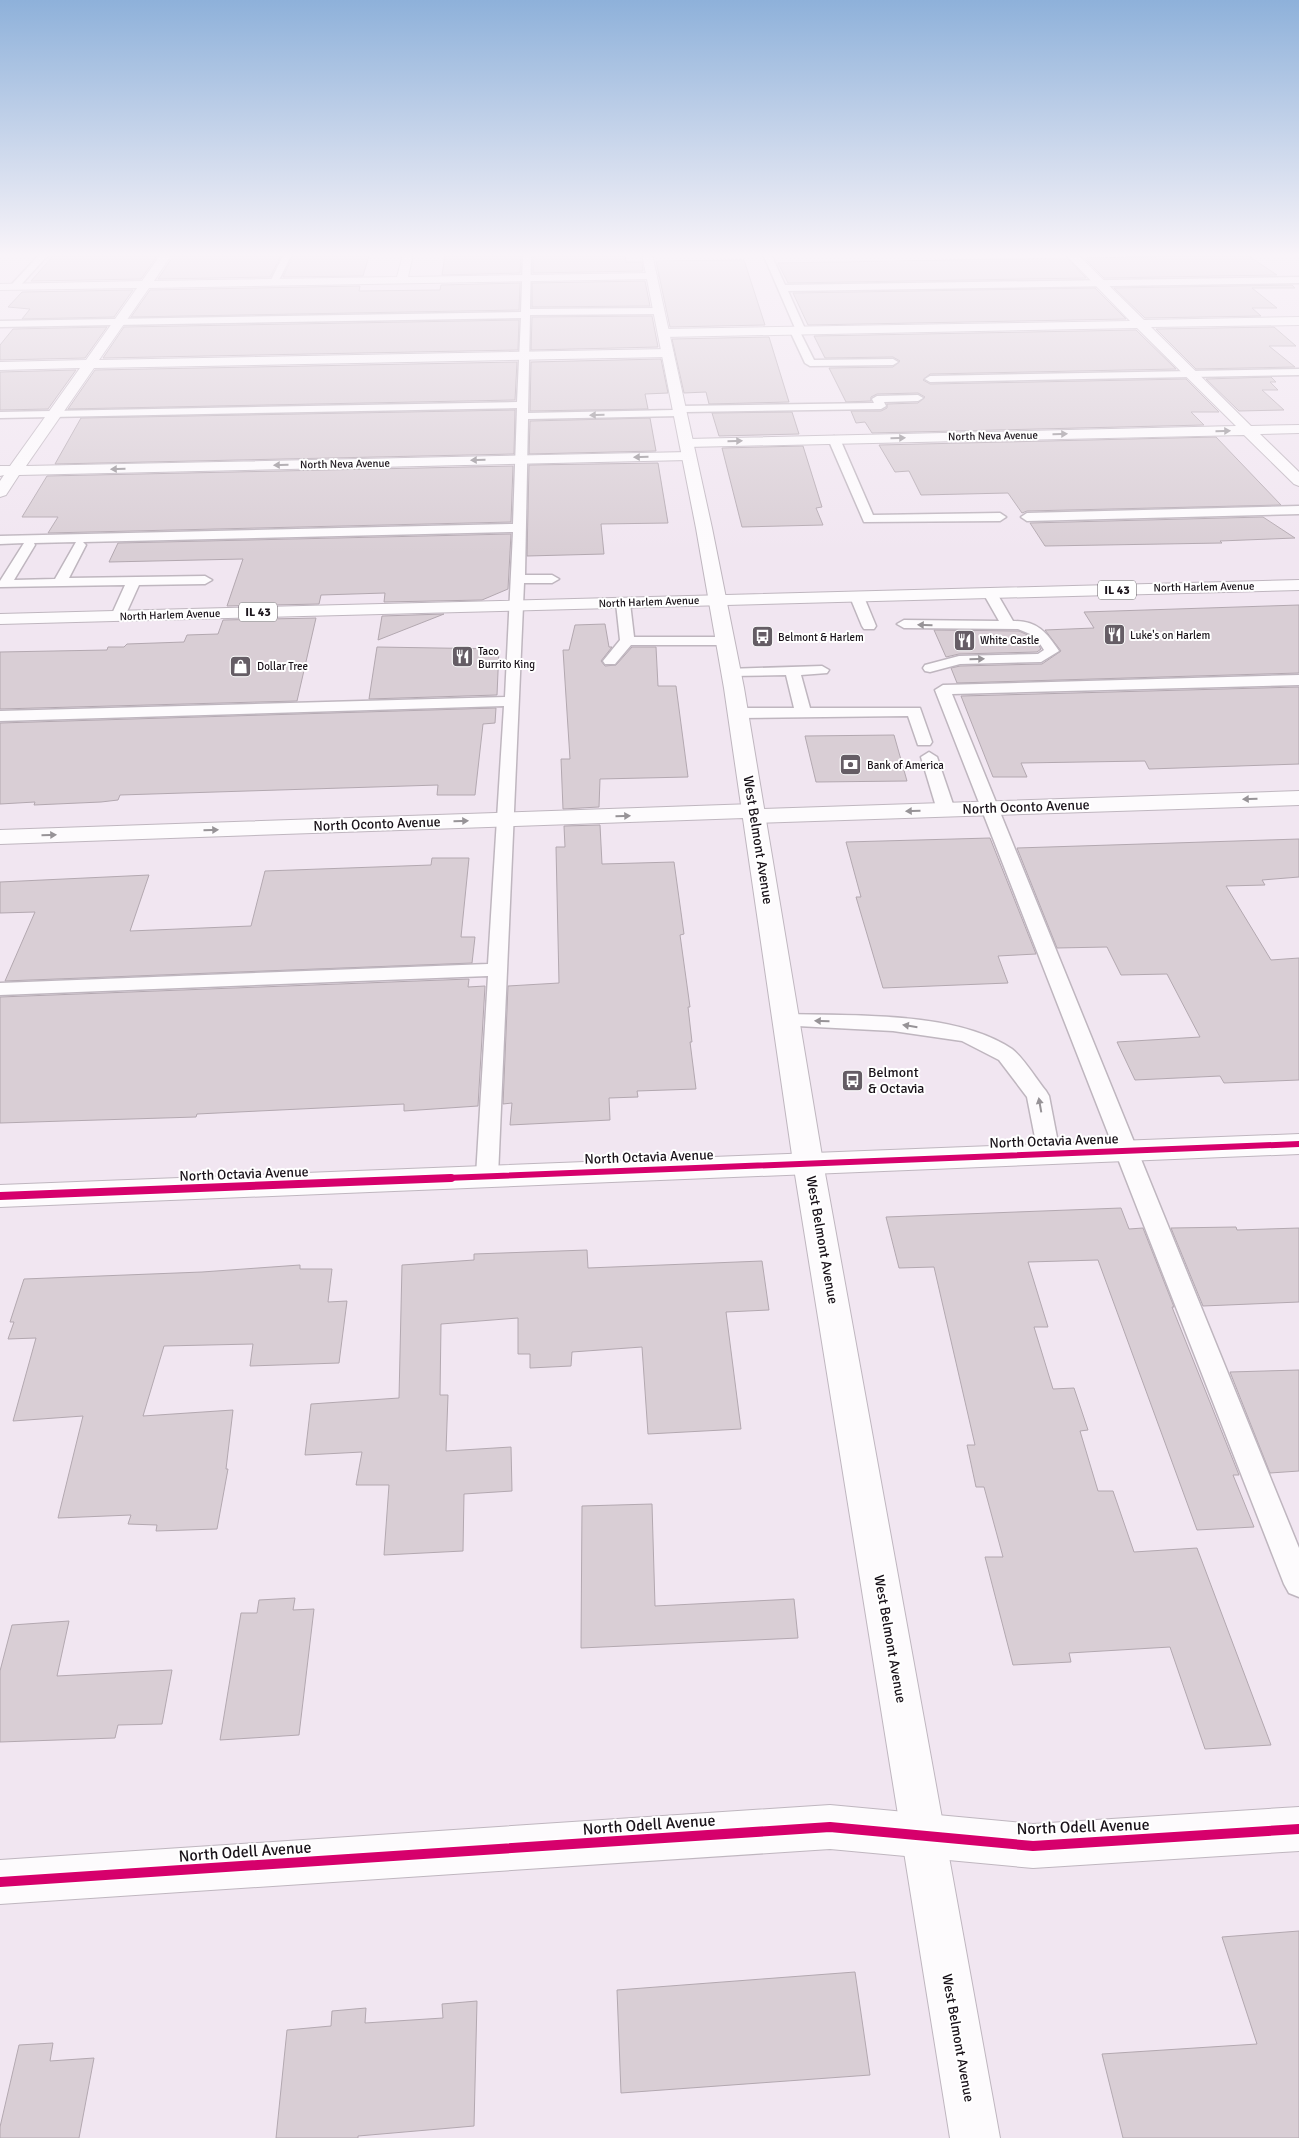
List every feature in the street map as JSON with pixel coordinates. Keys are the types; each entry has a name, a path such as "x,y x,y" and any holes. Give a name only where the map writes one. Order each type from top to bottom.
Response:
{"street":[{"path":"0,492 7,471 55,414 97,354"},
{"path":"0,366 631,354"},
{"name":"West Belmont Avenue","path":"668,354 677,406 688,449 718,600 738,713 808,1162 975,2138"},
{"path":"1171,354 1299,481"},
{"name":"North Neva Avenue","path":"7,471 521,460 834,439 1299,429"},
{"name":"North Harlem Avenue","path":"0,619 1299,585"},
{"name":"North Oconto Avenue","path":"0,837 504,820 946,810 1299,798"},
{"name":"North Octavia Avenue","path":"0,1196 808,1162 1299,1144"},
{"name":"North Odell Avenue","path":"0,1882 830,1827 1033,1846 1299,1829"}],"lane":[{"path":"807,354 810,363 893,362"},
{"path":"488,1176 504,820 517,606 521,460 525,407 524,356"},
{"path":"930,378 1299,372"},
{"path":"0,415 525,407 881,406 877,399 918,398"},
{"path":"834,439 868,520 1000,517"},
{"path":"1027,517 1299,510"},
{"path":"0,540 519,528"},
{"path":"29,545 5,584 205,580"},
{"path":"60,583 80,545"},
{"path":"517,579 552,579"},
{"path":"118,616 134,581"},
{"path":"990,593 1006,620"},
{"path":"857,596 869,626"},
{"path":"610,661 626,641 623,603"},
{"path":"904,624 1020,625 1040,633 1052,651 1041,658 959,660 930,668"},
{"path":"626,641 725,641"},
{"path":"730,672 822,670"},
{"path":"792,671 803,712"},
{"path":"1299,680 1136,681 944,690 1299,1584"},
{"path":"0,716 512,700"},
{"path":"738,713 914,711 946,810"},
{"path":"0,989 497,970"},
{"path":"786,1020 893,1024 968,1035 1006,1055 1038,1096 1048,1153"}],"building":[{"path":"0,354 88,354 85,358 0,360"},
{"path":"106,354 322,354 103,358"},
{"path":"675,354 774,354 789,402 709,404 706,392 684,393"},
{"path":"823,354 1160,354 1176,369 930,374 923,380 930,384 1186,379 1219,412 1191,412 1204,425 872,433 865,422 856,423 851,411 881,411 887,408 887,404 918,403 925,397 918,393 877,394 871,397 871,401 846,402 829,368 893,367 900,361 893,357 825,358"},
{"path":"1181,354 1279,354 1295,367 1196,369"},
{"path":"661,359 668,393 645,394 648,409 530,411 531,362"},
{"path":"517,362 515,400 68,409 95,370"},
{"path":"76,370 48,409 0,410 0,372"},
{"path":"1271,377 1276,382 1270,382 1278,390 1262,390 1284,410 1239,411 1206,379"},
{"path":"515,410 514,454 55,464 81,418"},
{"path":"792,412 799,434 719,436 712,413"},
{"path":"650,418 656,451 529,454 530,421"},
{"path":"1216,437 1281,505 1027,511 1022,513 1008,493 921,495 909,471 895,472 879,445"},
{"path":"803,446 822,507 816,508 823,525 742,527 722,448"},
{"path":"658,463 668,523 601,524 604,554 527,556 529,465"},
{"path":"513,466 511,522 48,533 58,517 22,517 47,476"},
{"path":"1263,517 1295,538 1220,541 1222,543 1045,546 1030,523"},
{"path":"511,534 508,589 482,600 384,602 385,593 321,595 319,604 227,606 243,559 109,562 118,543"},
{"path":"1299,605 1299,673 957,683 951,668 960,666 1042,664 1061,651 1045,630 1094,628 1084,612"},
{"path":"444,614 378,640 382,616"},
{"path":"316,618 297,701 0,709 0,652 107,650 108,647 124,647 127,644 184,642 187,635 218,634 223,620"},
{"path":"605,624 609,647 612,647 601,661 605,666 616,665 632,647 656,647 658,686 676,686 688,777 600,779 599,807 563,809 561,759 570,759 563,650 569,650 575,625"},
{"path":"934,630 1019,631 1034,638 1041,649 1037,652 959,654 946,657"},
{"path":"377,647 499,649 497,695 369,699"},
{"path":"1299,687 1299,764 1149,769 1145,761 1021,763 1027,777 993,777 961,696"},
{"path":"496,708 495,723 483,724 475,795 437,795 438,785 120,795 118,800 101,802 34,805 35,802 0,804 0,723"},
{"name":"Bank of America","path":"894,735 907,781 816,782 805,736"},
{"path":"600,825 602,864 674,862 684,934 680,935 690,1007 688,1007 692,1042 690,1042 696,1089 637,1091 638,1097 609,1098 610,1120 510,1125 512,1103 503,1104 508,986 559,983 556,847 565,847 564,826"},
{"path":"990,838 1036,954 998,956 1008,983 883,988 856,897 861,897 846,842"},
{"path":"1299,839 1299,877 1262,880 1265,885 1226,886 1271,960 1299,958 1299,1080 1224,1083 1220,1076 1135,1080 1117,1042 1200,1037 1167,974 1121,975 1107,947 1057,948 1017,848"},
{"path":"432,858 469,858 461,937 475,937 472,963 5,981 35,912 0,913 0,882 149,875 130,931 251,926 265,871 431,865"},
{"path":"469,979 468,987 485,986 478,1106 404,1111 404,1104 197,1114 196,1117 0,1123 0,997"},
{"path":"1121,1208 1129,1229 1143,1228 1174,1307 1172,1307 1239,1475 1233,1475 1254,1527 1197,1530 1098,1260 1028,1262 1048,1327 1034,1327 1053,1389 1074,1388 1088,1430 1080,1431 1098,1491 1113,1491 1134,1552 1197,1548 1271,1745 1205,1749 1170,1647 1069,1653 1071,1662 1013,1665 985,1557 1003,1557 984,1487 976,1487 967,1445 975,1445 934,1267 899,1268 886,1217"},
{"path":"1236,1227 1237,1230 1299,1228 1299,1302 1203,1306 1171,1228"},
{"path":"587,1250 588,1268 762,1261 769,1310 726,1312 741,1429 648,1434 642,1347 572,1352 571,1366 530,1368 530,1354 518,1354 518,1318 441,1324 440,1395 448,1395 446,1451 511,1447 512,1491 464,1494 463,1551 384,1555 389,1485 356,1485 362,1452 305,1455 311,1404 399,1398 402,1265 474,1260 474,1254"},
{"path":"300,1265 300,1269 332,1269 328,1302 347,1301 339,1363 250,1366 253,1344 164,1346 143,1416 233,1410 226,1469 228,1469 217,1529 156,1531 157,1525 128,1524 131,1515 58,1518 83,1416 13,1421 36,1338 8,1339 14,1322 10,1322 24,1279 202,1272"},
{"path":"1299,1370 1299,1471 1270,1473 1230,1372"},
{"path":"652,1504 655,1606 794,1599 798,1638 581,1648 582,1506"},
{"path":"295,1598 293,1610 314,1609 299,1735 220,1740 241,1613 257,1613 259,1600"},
{"path":"69,1621 57,1676 172,1670 162,1724 118,1725 115,1738 0,1742 0,1671 12,1625"},
{"path":"1299,1931 1299,2138 1123,2138 1102,2054 1257,2044 1222,1937"},
{"path":"855,1972 870,2075 621,2093 617,1990"},
{"path":"477,2001 474,2126 358,2136 358,2138 276,2138 287,2030 331,2026 332,2011 366,2008 365,2023 443,2018 442,2004"},
{"path":"53,2043 50,2061 94,2058 79,2138 0,2138 0,2127 19,2045"}],"cycle path":[{"path":"0,1196 1299,1144"},
{"path":"0,1882 830,1827 1033,1846 1299,1829"}],"place":[{"name":"Luke's on Harlem","path":"1114,635"},
{"name":"Belmont & Harlem","path":"762,637"},
{"name":"White Castle","path":"964,640"},
{"name":"Taco Burrito King","path":"462,657"},
{"name":"Dollar Tree","path":"241,666"},
{"name":"Bank of America","path":"851,765"},
{"name":"Belmont & Octavia","path":"852,1080"}]}
